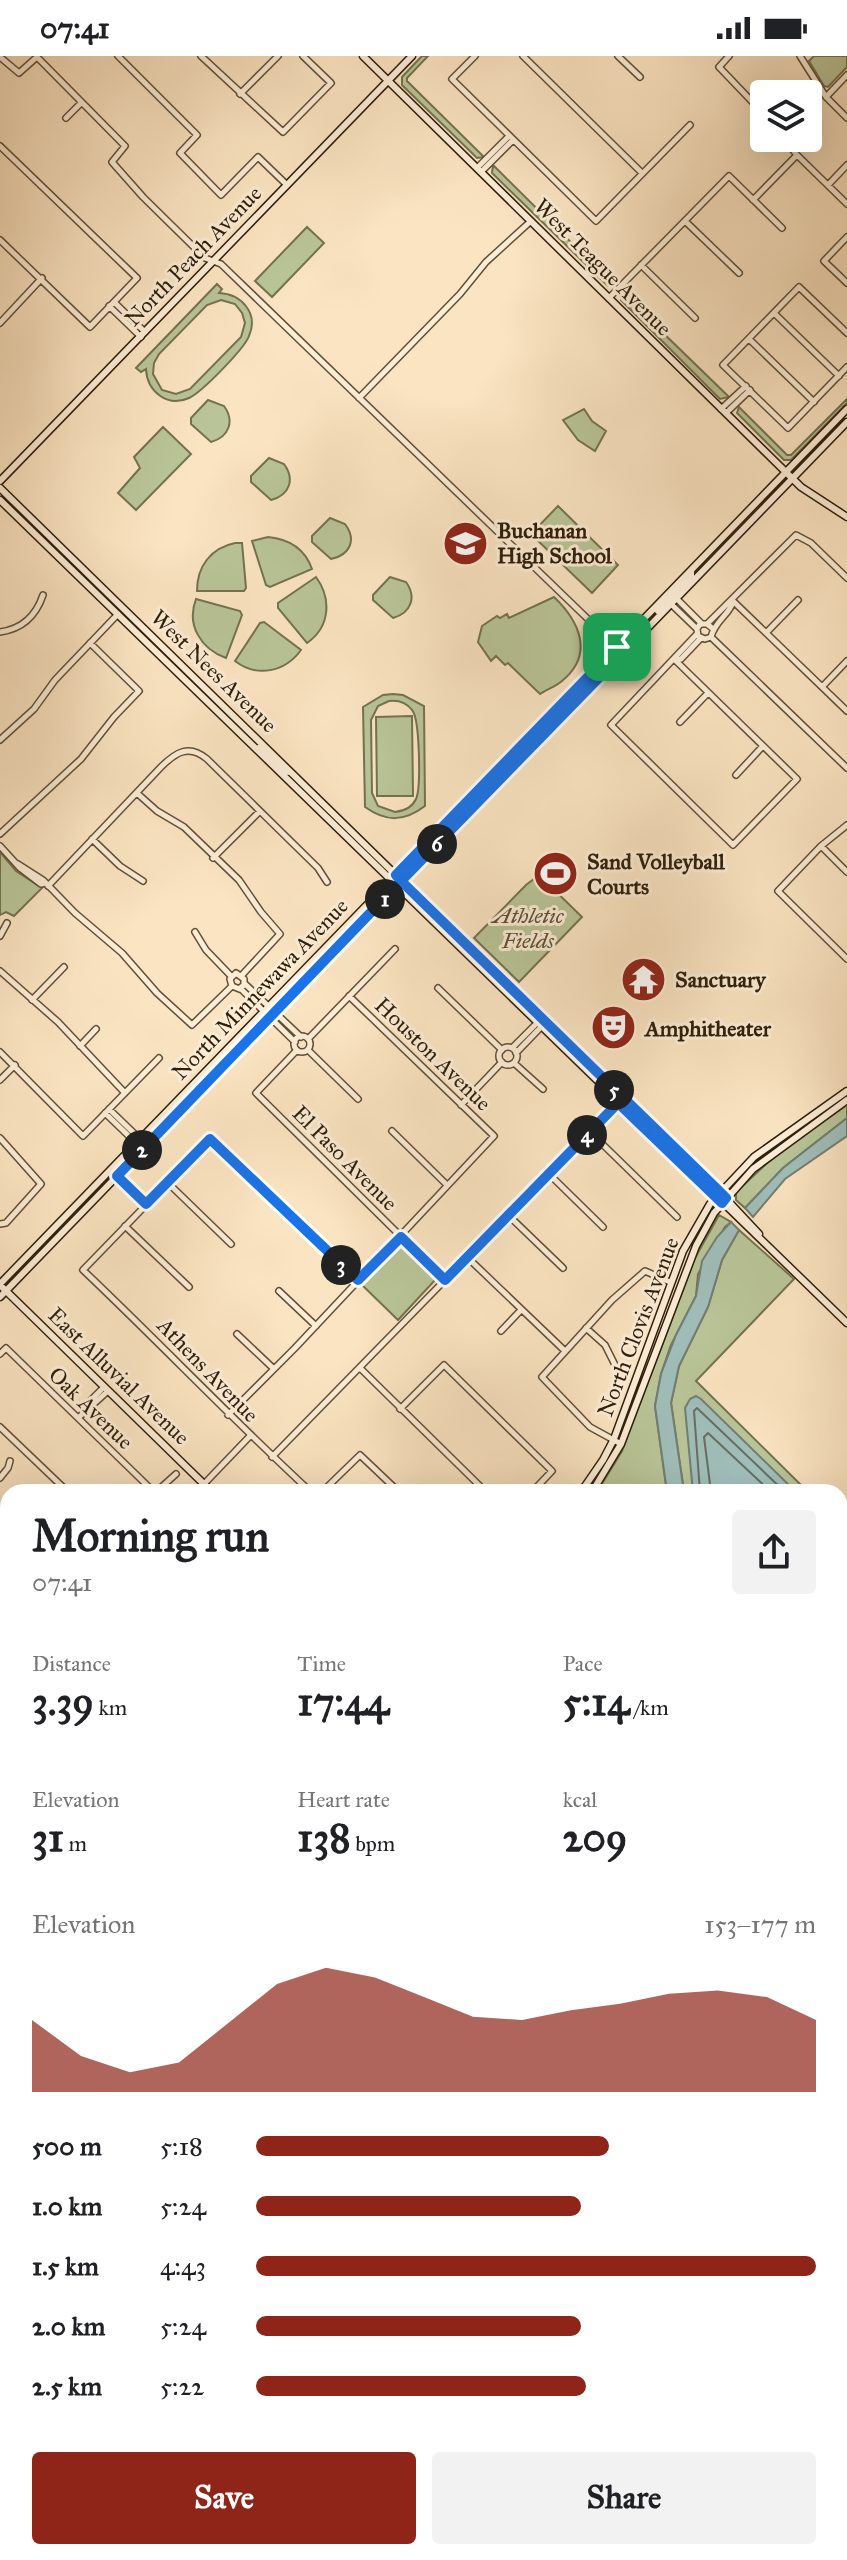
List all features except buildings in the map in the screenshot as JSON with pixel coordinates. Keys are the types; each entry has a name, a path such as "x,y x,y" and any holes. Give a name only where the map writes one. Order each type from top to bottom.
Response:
{"main road":[{"name":"West Teague Avenue","path":"363,56 792,479 815,499 847,517"},
{"name":"North Peach Avenue","path":"0,481 412,56"},
{"name":"North Minnewawa Avenue","path":"1,1289 138,1141 847,409"},
{"name":"North Minnewawa Avenue","path":"1,1289 117,1176 847,422"},
{"name":"West Nees Avenue","path":"0,488 847,1323"},
{"name":"West Nees Avenue","path":"0,500 222,718 393,878"},
{"path":"648,628 659,610 691,577 691,571"},
{"path":"222,718 238,727 284,771 290,772"},
{"path":"488,780 494,786"},
{"name":"North Clovis Avenue","path":"586,1484 614,1439 683,1251 721,1198 767,1146 847,1091"},
{"name":"North Clovis Avenue","path":"597,1484 621,1444 696,1246 721,1198 763,1161 847,1100"},
{"name":"East Alluvial Avenue","path":"1,1289 204,1484"}],"street":[{"path":"0,57 19,73 37,56 125,146 112,162 117,169 205,258 221,264 623,653"},
{"path":"118,56 197,135 180,153 221,195 258,157 287,185"},
{"path":"201,56 283,132 331,83 303,56"},
{"path":"240,94 278,56"},
{"path":"475,56 452,79 596,221 690,125"},
{"path":"523,56 642,173"},
{"path":"618,56 640,77"},
{"path":"729,56 719,67 750,99"},
{"path":"800,56 826,97 847,118"},
{"path":"826,97 847,75"},
{"path":"66,118 81,103"},
{"path":"479,170 511,138"},
{"path":"0,146 137,278 90,327 0,240"},
{"path":"795,152 847,204"},
{"path":"753,200 797,155"},
{"path":"828,185 847,165"},
{"path":"609,298 729,176 782,228"},
{"path":"359,398 460,294 486,262 531,221"},
{"path":"685,221 739,273"},
{"path":"847,237 824,261 847,283"},
{"path":"641,265 695,318"},
{"path":"0,323 42,278"},
{"path":"847,333 799,287 723,365 788,428 847,367"},
{"path":"112,304 143,334"},
{"path":"774,313 839,376"},
{"path":"749,339 814,402"},
{"path":"724,411 748,388"},
{"path":"675,660 797,779 733,845 611,725 675,660 681,659 698,634 731,607 733,601 796,535 811,543 847,578"},
{"path":"0,632 25,623 35,612 43,595"},
{"path":"766,633 798,600"},
{"path":"674,601 707,625 711,637 847,768"},
{"path":"674,601 698,634 711,637"},
{"path":"733,601 847,711"},
{"path":"0,740 34,709 55,680 118,614"},
{"path":"0,834 81,759 139,691 90,643"},
{"path":"822,687 847,661"},
{"path":"680,722 708,693"},
{"path":"47,885 169,759 187,746 203,756 260,811 318,868 327,882"},
{"path":"736,775 763,746"},
{"path":"138,794 157,811 184,827 245,886 280,934 242,975 242,985 295,1042 297,1050 308,1050"},
{"path":"213,858 260,811"},
{"path":"847,825 821,846 778,891 847,959"},
{"path":"92,839 120,866 143,881"},
{"path":"0,846 122,953 157,993 192,1025 232,986 242,985"},
{"path":"821,846 847,872"},
{"path":"0,936 7,923"},
{"path":"195,932 206,950 231,976"},
{"path":"295,1042 304,1038 395,949"},
{"path":"32,1000 64,967"},
{"path":"0,971 125,1093"},
{"path":"232,986 229,981 231,976 236,973 242,975"},
{"path":"438,988 502,1050 514,1050"},
{"name":"Houston Avenue","path":"349,996 494,1136 447,1185"},
{"path":"272,1015 304,1038 310,1045 308,1050"},
{"path":"541,1022 514,1050 514,1063 543,1089"},
{"path":"80,1046 96,1029"},
{"name":"El Paso Avenue","path":"297,1050 256,1093 445,1280"},
{"path":"308,1050 358,1099"},
{"path":"502,1050 499,1056 502,1062 508,1065 514,1063"},
{"path":"0,1052 83,1136 159,1058"},
{"path":"461,1105 502,1062"},
{"path":"0,1080 15,1065"},
{"path":"272,1457 620,1101"},
{"path":"107,1111 138,1141"},
{"path":"228,1415 401,1237 447,1185 392,1131"},
{"path":"590,1132 677,1217"},
{"path":"0,1138 41,1184 6,1223 0,1224"},
{"path":"189,1287 125,1226 210,1139 358,1280"},
{"path":"111,1170 146,1204"},
{"path":"548,1173 603,1227"},
{"path":"167,1182 231,1244"},
{"path":"508,1215 563,1268"},
{"name":"Athens Avenue","path":"125,1226 83,1270 145,1328 228,1415 302,1484"},
{"path":"468,1258 565,1351"},
{"path":"621,1444 590,1427 542,1377 586,1328 645,1271 670,1282"},
{"path":"279,1291 316,1326"},
{"path":"501,1331 521,1310"},
{"path":"586,1328 605,1345 617,1369"},
{"path":"237,1334 274,1369"},
{"name":"Oak Avenue","path":"0,1354 6,1348 147,1484"},
{"path":"400,1409 444,1365 552,1471 540,1484"},
{"path":"360,1368 478,1484"},
{"path":"78,1418 106,1389"},
{"path":"0,1427 60,1484"},
{"path":"204,1484 250,1436"},
{"path":"330,1484 360,1455 391,1484"},
{"path":"0,1478 10,1461"},
{"path":"164,1484 176,1474"}],"green space":[{"path":"422,56 428,56 407,81 484,157 477,158 402,85 402,77"},
{"path":"814,56 847,56 847,67 828,87 824,86 809,61"},
{"path":"493,165 614,285 608,286 492,173"},
{"path":"307,227 324,243 272,297 255,281"},
{"path":"217,284 222,289 219,293 241,301 250,313 251,328 246,342 212,379 189,398 173,401 160,396 150,384 146,369 141,372 136,368","holes":["221,300 235,304 245,323 241,337 190,389 176,394 162,390 153,374 159,354 207,305"]},
{"path":"621,292 729,397 720,399 621,300"},
{"path":"847,399 847,403 791,460 784,460 737,413 739,407 787,455 791,455"},
{"path":"208,400 224,406 229,417 226,432 211,442 191,424 191,418"},
{"path":"584,409 592,421 606,431 595,451 578,440 563,420"},
{"path":"163,427 191,454 136,510 118,493 140,468 134,457"},
{"path":"269,458 284,464 290,481 283,494 271,500 251,482 251,476"},
{"path":"558,506 618,565 592,593 531,534"},
{"path":"330,518 345,524 351,536 347,550 331,559 312,542 312,536"},
{"path":"268,537 295,546 312,569 270,587 266,585 252,541"},
{"path":"242,543 244,591 197,591 207,560 219,549"},
{"path":"316,577 325,594 326,612 320,629 307,643 278,608 278,603"},
{"path":"390,577 406,582 411,593 408,608 393,618 373,600 373,595"},
{"path":"554,597 576,627 581,649 572,671 540,694 508,663 505,665 496,656 491,661 478,642 482,626 497,616 500,618 507,614 509,618"},
{"path":"196,599 240,611 242,615 226,658 209,649 198,635 193,618"},
{"path":"264,622 301,650 279,668 252,670 235,661 260,623"},
{"path":"383,695 403,695 424,706 425,806 410,815 395,818 365,807 363,707","holes":["399,701 412,710 417,726 419,754 416,799 412,805 395,812 378,806 372,793 371,720 378,706"]},
{"path":"412,716 413,796 377,796 376,717"},
{"path":"0,852 16,871 42,888 14,916 6,912 0,915"},
{"name":"Athletic Fields","path":"539,875 582,917 519,982 474,938"},
{"path":"847,1105 847,1118 783,1168 745,1208 736,1200 736,1192 776,1155"},
{"path":"719,1215 731,1222 698,1274 696,1296 671,1345 661,1374 655,1406 666,1484 602,1484 622,1451 695,1258"},
{"path":"739,1230 794,1279 696,1381 800,1484 683,1484 671,1403 679,1366 708,1307 722,1260"},
{"path":"400,1243 436,1279 398,1320 361,1284"}],"water":[{"path":"847,1118 847,1136 785,1179 753,1217 745,1208 783,1168"},
{"path":"731,1222 739,1230 722,1260 708,1307 679,1366 671,1403 683,1484 666,1484 655,1406 661,1374 696,1296 702,1261"},
{"path":"696,1396 701,1399 788,1484 692,1484 685,1408"}],"place":[{"name":"Buchanan High School","path":"466,543"},
{"name":"Sand Volleyball Courts","path":"556,874"},
{"name":"Sanctuary","path":"644,979"},
{"name":"Amphitheater","path":"614,1028"}],"route":[{"path":"617,647 396,875 401,881 117,1176 146,1204 210,1139 358,1280 401,1237 445,1280 618,1103 722,1203 726,1198 401,881 623,653 617,647"}]}
